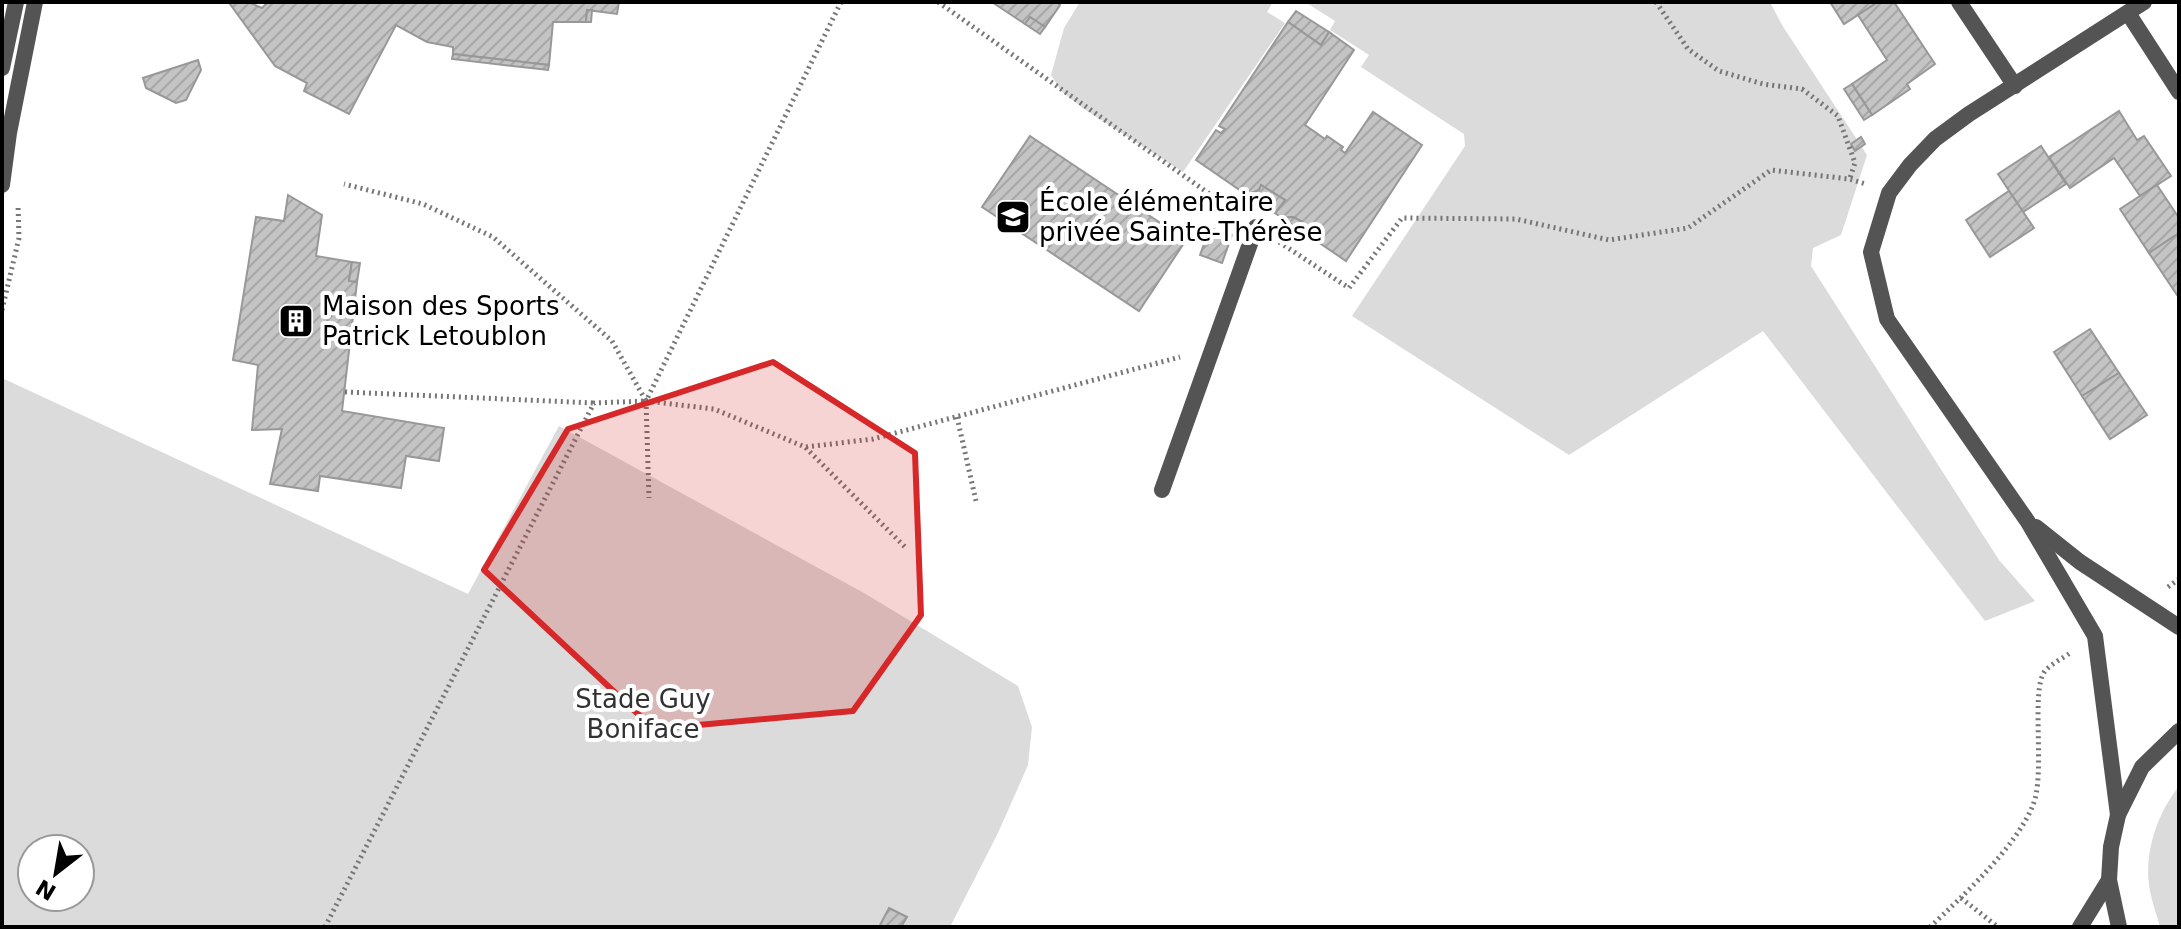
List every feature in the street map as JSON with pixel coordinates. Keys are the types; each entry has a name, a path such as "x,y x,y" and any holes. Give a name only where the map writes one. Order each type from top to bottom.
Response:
{"street":[{"path":"2,68 16,2"},
{"path":"2,185 5,137 35,2"},
{"path":"1959,2 2015,86"},
{"path":"2118,815 2095,636 2028,522 1887,319 1871,252 1889,193 1935,139 2144,2"},
{"path":"2128,13 2179,92"},
{"path":"1162,490 1256,227"},
{"path":"2028,522 2080,562 2179,627"},
{"path":"2119,927 2109,880 2111,847 2118,815 2142,767 2179,731"},
{"path":"2080,927 2109,880"}],"path":[{"path":"646,401 841,2"},
{"path":"938,2 1256,227 1349,288 1402,218 1516,219 1609,240 1688,228 1771,170 1849,179 1889,193"},
{"path":"1656,2 1688,49 1719,71 1763,84 1802,89 1838,116 1855,163 1849,179"},
{"path":"344,184 423,204 493,237 612,341 646,401 649,498"},
{"path":"805,447 873,439 1212,348"},
{"path":"345,392 594,403 646,401 714,409 805,447 906,548"},
{"path":"325,927 594,403"},
{"path":"957,417 976,501"},
{"path":"1930,927 1961,898 2009,843 2034,804 2039,781 2039,690 2044,672 2079,647"},
{"path":"1961,898 1998,927"}],"highlighted area":[{"path":"773,362 915,453 921,615 853,711 654,729 484,570 568,429"}],"green space":[{"path":"1080,2 1273,2 1267,12 1285,23 1183,172 1084,109 1061,91 1051,75 1064,28"},
{"path":"1305,2 1770,2 1867,155 1841,235 1813,248 1811,266 1999,560 2035,601 1985,621 1763,331 1569,455 1352,316 1465,146 1464,134 1361,67 1369,55 1330,30 1335,21"},
{"name":"Stade Guy Boniface","path":"2,378 468,594 559,426 864,593 1018,686 1032,727 1028,765 998,833 950,927 2,927"},
{"path":"2179,786 2179,927 2160,927 2150,891 2148,863 2158,822"}],"building":[{"path":"248,2 262,8 268,2 619,2 617,14 587,10 586,22 553,22 549,65 453,54 453,47 427,42 396,25 349,114 304,91 307,83 275,66 230,4"},
{"path":"992,2 1057,2 1060,5 1045,27 1030,17 1025,24"},
{"path":"1830,2 1878,2 1844,24"},
{"path":"1878,2 1894,2 1935,64 1907,84 1910,89 1872,115 1852,84 1887,60 1858,15"},
{"path":"587,10 592,10 591,22 586,22"},
{"path":"1296,11 1329,32 1321,45 1288,22"},
{"path":"1030,17 1045,27 1040,34 1025,24"},
{"path":"1288,22 1321,45 1329,32 1354,50 1305,125 1343,147 1341,150 1345,153 1373,112 1422,145 1346,261 1296,227 1301,221 1293,217 1282,218 1275,213 1285,200 1261,185 1259,190 1247,195 1196,160 1216,130 1221,133 1225,129 1219,126"},
{"path":"453,54 549,65 548,70 452,59"},
{"path":"198,60 201,70 186,100 176,103 146,88 143,78"},
{"path":"1852,84 1872,115 1864,120 1844,89"},
{"path":"2119,111 2137,140 2144,136 2171,176 2140,196 2114,158 2070,188 2049,157"},
{"path":"1030,136 1186,240 1139,311 982,207"},
{"path":"1861,137 1865,144 1855,151 1851,144"},
{"path":"2041,146 2066,184 2023,212 1998,174"},
{"path":"1261,185 1285,200 1275,213 1247,195 1259,190"},
{"path":"2157,185 2179,218 2179,233 2149,253 2120,209"},
{"path":"2009,191 2034,228 1990,257 1966,220"},
{"name":"Maison des Sports Patrick Letoublon","path":"288,195 322,215 316,256 352,262 349,281 357,282 342,411 444,428 439,461 406,456 401,488 320,476 318,491 270,484 282,429 252,430 258,365 233,360 256,217 284,221"},
{"path":"1293,217 1301,221 1296,227 1282,218"},
{"path":"1210,228 1232,235 1222,263 1200,255"},
{"path":"2179,233 2179,294 2177,295 2149,253"},
{"path":"352,262 360,263 357,282 349,281"},
{"path":"2090,329 2119,373 2082,396 2054,352"},
{"path":"2119,373 2147,415 2110,439 2082,396"},
{"path":"889,908 907,917 901,927 879,927"}],"place":[{"name":"École élémentaire privée Sainte-Thérèse","path":"1013,217"},
{"name":"Maison des Sports Patrick Letoublon","path":"296,321"}]}
